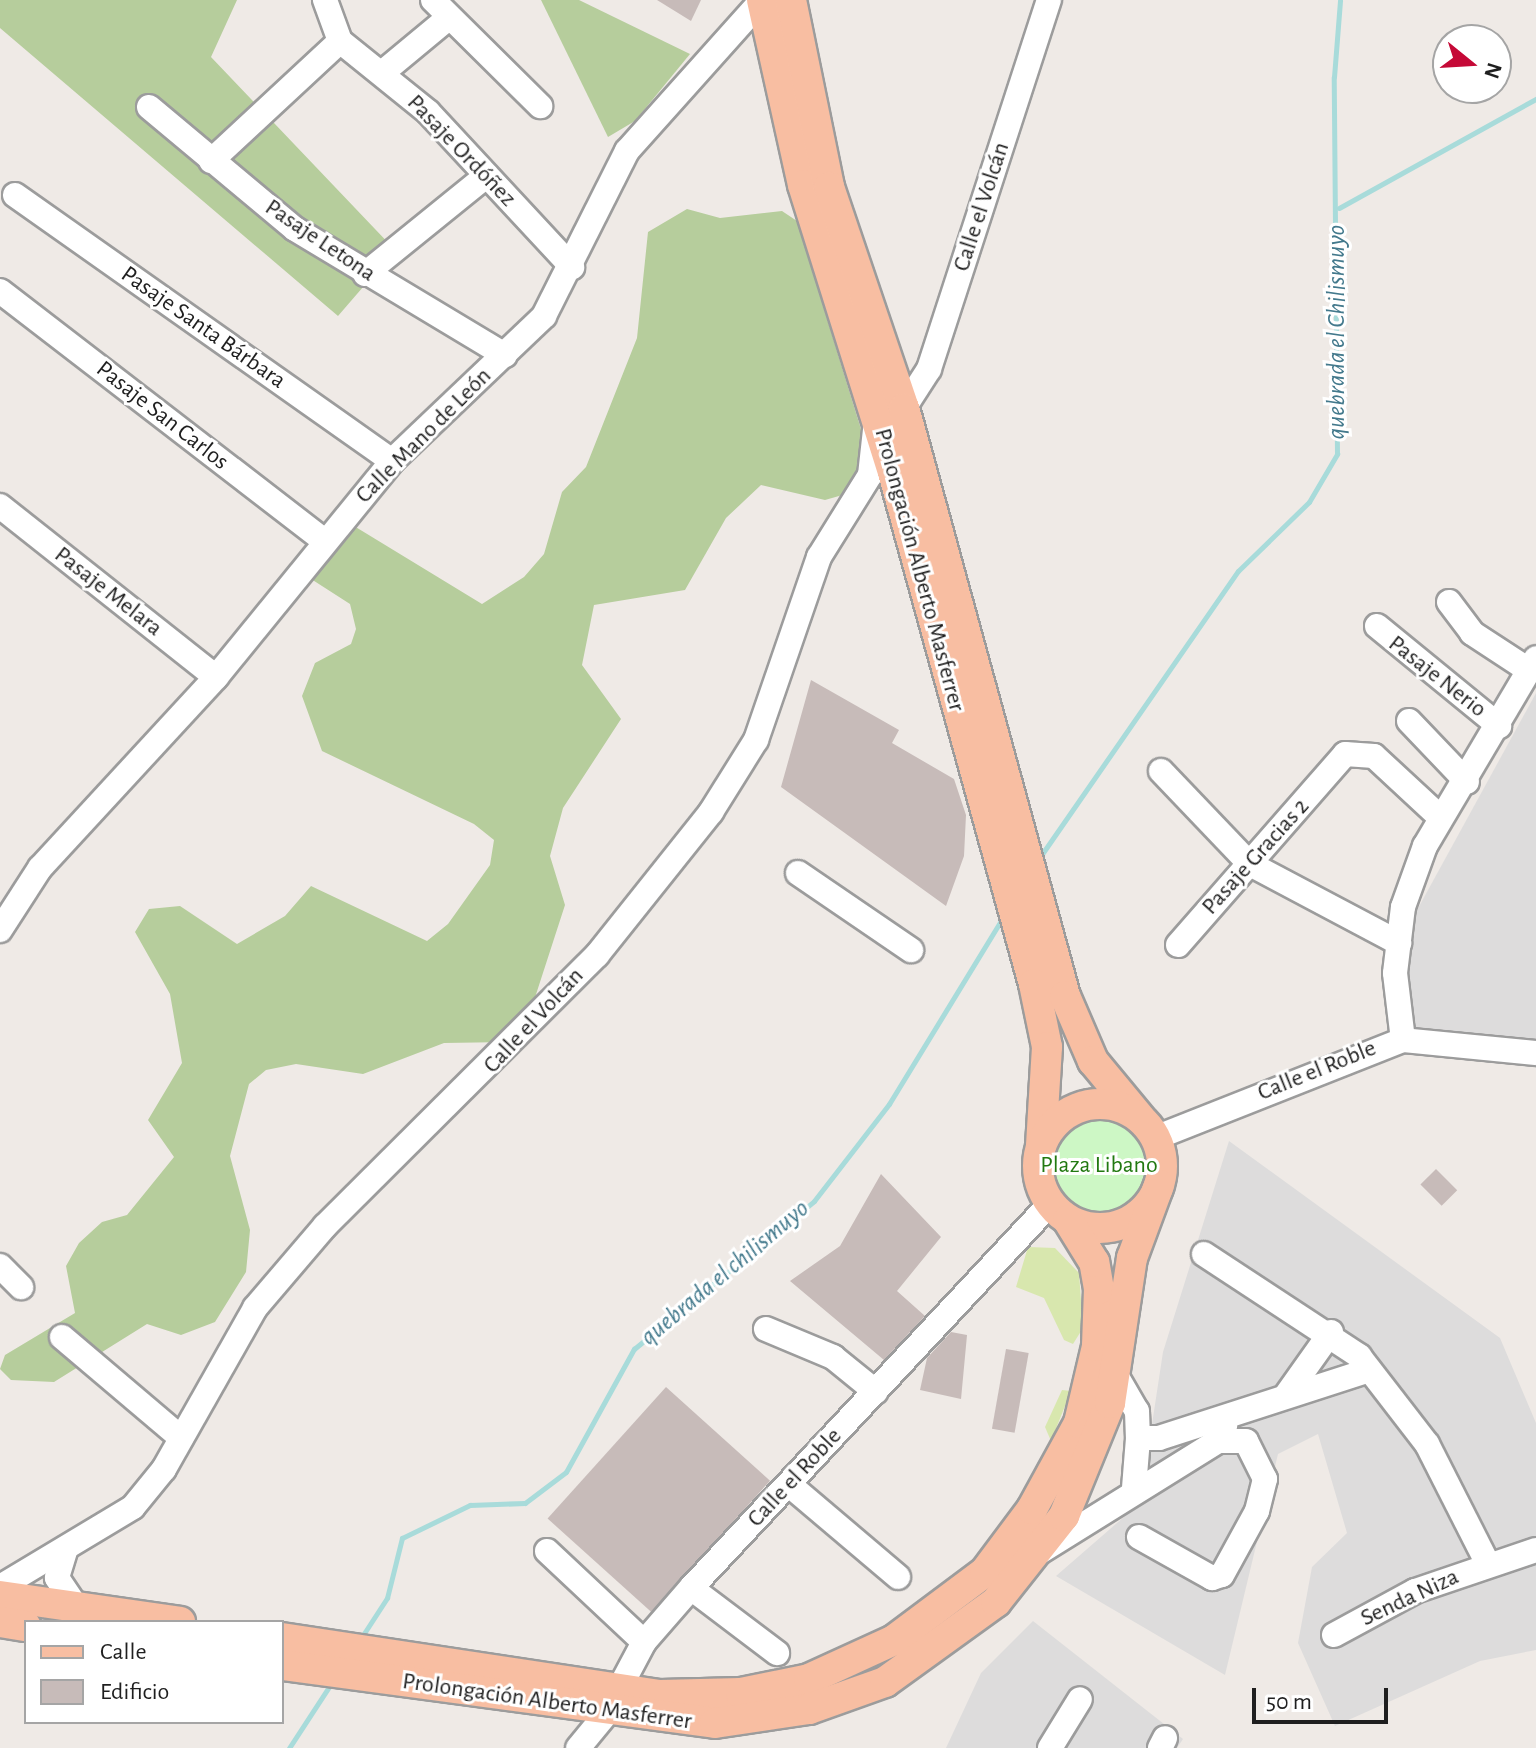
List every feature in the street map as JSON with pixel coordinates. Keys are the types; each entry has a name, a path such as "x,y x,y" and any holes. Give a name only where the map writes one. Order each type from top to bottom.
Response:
{"main road":[{"name":"Prolongación Alberto Masferrer","path":"762,0 803,185 890,410 1065,996 1093,1061 1148,1129"},
{"name":"Prolongación Alberto Masferrer","path":"791,0 829,187 890,410 1034,984 1047,1047 1041,1145"},
{"path":"1108,1104 1148,1129 1159,1185 1138,1216 1116,1227 1059,1212 1038,1169 1041,1145 1063,1116 1084,1106 1108,1104"},
{"name":"Prolongación Alberto Masferrer","path":"284,1638 715,1723 852,1696 962,1632 1038,1553 1095,1454 1117,1377 1132,1258 1159,1185"},
{"name":"Prolongación Alberto Masferrer","path":"284,1665 612,1703 741,1693 809,1679 905,1633 985,1572 1062,1460 1090,1383 1099,1289 1094,1262 1059,1212"},
{"path":"0,1596 167,1620"},
{"path":"0,1622 24,1626"}],"street":[{"path":"211,161 340,41 325,0"},
{"name":"Calle Mano de León","path":"0,930 40,868 216,677 392,461 544,316 572,267 627,151 762,0"},
{"name":"Calle el Volcán","path":"0,1587 133,1507 181,1438 255,1308 325,1226 597,955 743,768 819,557 870,475 890,410 929,369 1049,0"},
{"path":"382,73 440,9 540,106"},
{"name":"Pasaje Ordóñez","path":"340,41 382,73 572,267"},
{"name":"Pasaje Letona","path":"149,107 211,161 365,274 505,355"},
{"path":"365,274 486,176"},
{"name":"Pasaje Santa Bárbara","path":"15,195 392,461"},
{"name":"Pasaje San Carlos","path":"0,291 325,541"},
{"name":"Pasaje Melara","path":"0,506 216,677"},
{"path":"1449,602 1472,633 1532,663"},
{"name":"Pasaje Nerio","path":"1377,626 1499,726"},
{"name":"Calle el Roble","path":"1148,1129 1403,1040 1399,943 1403,907 1441,818 1467,782 1532,663"},
{"path":"1409,721 1467,782"},
{"name":"Pasaje Gracias 2","path":"1178,945 1332,768 1354,751 1374,756 1441,818"},
{"path":"1161,771 1250,864 1399,943"},
{"path":"798,873 911,950"},
{"path":"1403,1040 1536,1053"},
{"name":"Calle el Roble","path":"578,1748 612,1703 644,1642 691,1588 792,1487 876,1392 1059,1212"},
{"path":"1204,1254 1331,1332 1369,1370 1427,1444 1488,1564"},
{"path":"0,1266 21,1287"},
{"path":"766,1329 833,1357 876,1392"},
{"path":"1287,1394 1331,1332"},
{"path":"62,1337 181,1438"},
{"path":"1138,1438 1229,1417 1287,1394 1369,1370"},
{"path":"1117,1377 1137,1411 1134,1488"},
{"path":"1218,1441 1229,1417"},
{"path":"1038,1553 1094,1525 1134,1488 1218,1441 1246,1441 1265,1479 1257,1511 1222,1575 1212,1578 1139,1537"},
{"path":"792,1487 898,1577"},
{"path":"66,1548 57,1578 76,1606"},
{"name":"Senda Niza","path":"1334,1635 1415,1591 1536,1550"},
{"path":"547,1551 644,1642"},
{"path":"691,1588 777,1653"},
{"path":"1050,1748 1080,1699"}],"shaded area":[{"path":"1536,693 1536,1059 1403,1040 1399,943"},
{"path":"1229,1141 1500,1338 1536,1423 1536,1650 1480,1661 1335,1726 1298,1643 1312,1567 1347,1533 1318,1434 1278,1454 1225,1675 1056,1576 1140,1503 1163,1352"},
{"path":"1033,1621 1183,1739 1177,1748 946,1748 981,1673"}],"green space":[{"path":"0,0 237,0 211,57 395,250 338,316 0,28"},
{"path":"541,0 579,0 690,54 635,121 608,137"},
{"path":"687,209 720,218 782,211 797,221 868,452 846,494 825,500 761,485 726,518 685,590 594,605 582,665 621,719 563,808 550,856 565,905 529,1016 508,1042 444,1043 363,1074 296,1064 266,1070 249,1084 230,1156 250,1230 246,1272 215,1322 181,1335 147,1324 54,1382 11,1380 0,1369 5,1355 75,1313 66,1266 79,1243 102,1222 127,1215 174,1157 148,1120 182,1063 170,994 135,932 149,909 180,906 237,944 285,916 311,886 427,941 448,924 490,865 494,840 474,824 322,751 302,696 315,663 351,644 356,629 350,604 308,577 354,526 482,604 524,577 544,554 562,492 586,467 637,338 648,232"},
{"name":"Plaza Libano","path":"1099,1117 1118,1121 1134,1131 1144,1147 1148,1166 1144,1185 1134,1201 1118,1211 1099,1215 1080,1211 1064,1201 1054,1185 1050,1166 1054,1147 1064,1131 1080,1121"},
{"path":"1028,1247 1055,1248 1079,1273 1083,1328 1073,1344 1064,1340 1044,1298 1016,1287"},
{"path":"1062,1390 1071,1391 1051,1441 1045,1427"}],"building":[{"path":"657,0 701,0 691,21"},
{"path":"811,680 899,730 892,743 954,779 966,815 964,856 946,906 781,787"},
{"path":"1436,1169 1457,1190 1442,1206 1420,1185"},
{"path":"881,1174 941,1237 897,1291 925,1316 884,1360 790,1281 840,1246"},
{"path":"951,1332 967,1335 961,1399 920,1390 927,1358"},
{"path":"1006,1349 1029,1353 1015,1433 992,1429"},
{"path":"666,1387 770,1481 652,1612 548,1519"}],"waterway":[{"name":"quebrada el Chilismuyo","path":"1042,854 1238,571 1309,502 1337,454 1334,77 1340,0"},
{"path":"1339,208 1536,99"},
{"name":"quebrada el chilismuyo","path":"361,1638 387,1598 402,1538 470,1505 525,1503 566,1472 634,1349 814,1201 889,1104 1002,919"},
{"name":"quebrada el chilismuyo","path":"289,1748 332,1682"}]}
